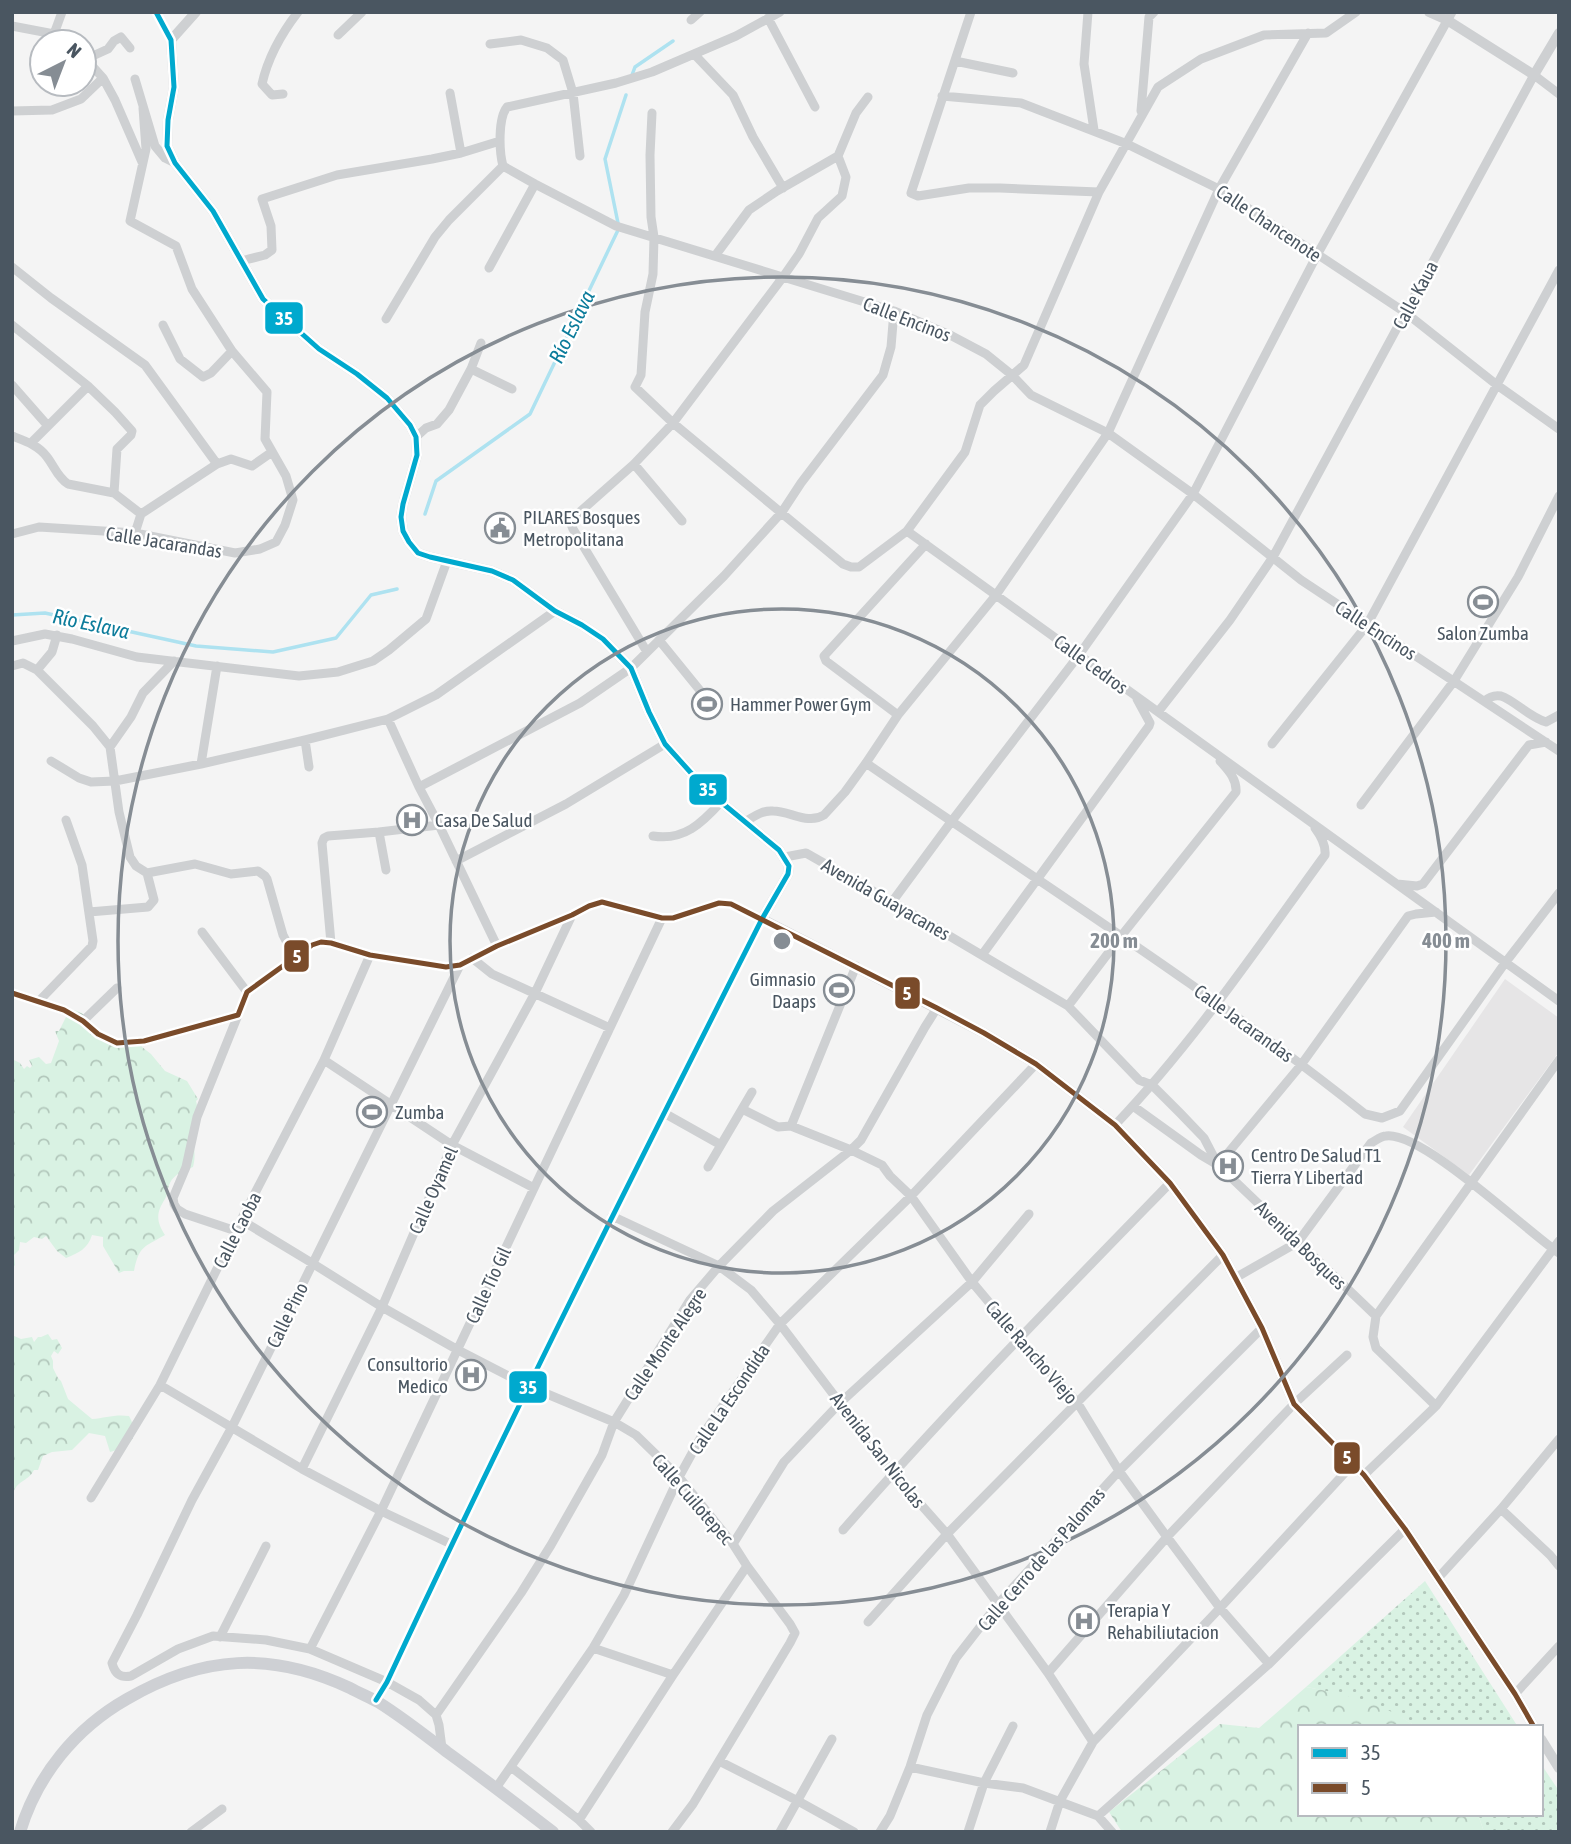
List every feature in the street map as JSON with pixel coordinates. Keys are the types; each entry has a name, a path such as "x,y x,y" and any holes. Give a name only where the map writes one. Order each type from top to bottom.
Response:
{"main road":[{"path":"20,1832 37,1790 60,1755 113,1707 173,1676 214,1665 248,1662 286,1666 326,1676 376,1700 553,1832"}],"street":[{"path":"156,12 171,40 174,87 167,146 176,163 212,211 262,299 319,349 387,398 411,425 416,437 418,455 401,517 403,531 409,542 418,553 492,571 513,580 555,611 603,639 631,668 665,744 721,802 779,850 789,866 788,874 762,919 611,1216 376,1700"},
{"path":"171,40 196,12"},
{"path":"283,94 272,95 262,84 265,68 274,48 298,12"},
{"path":"338,35 362,12"},
{"path":"691,20 700,12"},
{"path":"386,319 435,237 503,166 500,141 503,113 507,107 617,83 652,72 736,36 780,12"},
{"path":"971,12 911,193 918,196 969,188 1099,192"},
{"path":"1087,12 1084,64 1094,130"},
{"path":"1141,117 1149,17 1154,12"},
{"path":"652,113 650,155 653,274 645,312 640,375 635,387 673,424 843,564 859,567 907,531 965,452 980,405 1024,365 1099,192 1158,87 1201,60 1264,35 1326,33 1356,12"},
{"path":"1430,12 1450,16 1559,94"},
{"path":"892,902 1079,655 1194,494 1317,255 1450,16"},
{"path":"768,18 816,107"},
{"path":"746,821 758,814 775,810 806,818 820,818 832,807 898,715 996,595 1108,433 1219,189 1308,33"},
{"name":"Calle Kaua","path":"1158,712 1230,620 1273,557 1559,33"},
{"path":"98,53 108,50 114,41 121,37 130,48"},
{"path":"490,44 521,40 548,48 563,60 573,93 580,156"},
{"path":"694,54 733,95 753,137 783,188"},
{"path":"955,61 1013,73"},
{"path":"98,72 115,100 142,163"},
{"path":"12,111 52,110 81,99 103,78"},
{"path":"135,79 155,146 165,158 176,163"},
{"path":"450,93 461,153"},
{"name":"Calle Chancenote","path":"942,96 1021,103 1127,144 1219,189 1406,313 1497,385 1559,429"},
{"path":"715,256 749,210 838,156 856,113 868,97"},
{"name":"Calle Jacarandas","path":"12,534 39,527 135,533 235,553 260,550 276,542 293,500 286,476 265,439 267,392 232,351 192,289 176,246 130,221 146,149 143,108"},
{"path":"241,261 265,255 272,250 271,226 262,199 337,175 461,153 500,141"},
{"path":"647,652 587,555 571,524 573,518 634,464 673,424 783,277 818,218 842,196 846,177 838,156"},
{"name":"Calle Encinos","path":"503,166 620,227 894,311 986,354 1031,395 1108,433 1194,494 1301,580 1559,751"},
{"path":"489,268 535,184"},
{"path":"12,267 145,366 217,464"},
{"path":"1272,744 1367,625 1559,270"},
{"path":"419,787 580,703 631,668 724,576 782,512 883,375 891,347 894,311"},
{"path":"163,324 180,359 203,377 211,373 232,351"},
{"path":"12,325 88,386 132,431 117,449 114,493 68,484 62,480 46,455 31,443 12,436"},
{"path":"416,437 424,429 440,422 471,369 481,342"},
{"path":"471,369 512,389"},
{"path":"12,385 48,426"},
{"path":"31,443 88,386"},
{"path":"135,533 141,514 217,464 231,459 252,466 272,452"},
{"path":"634,464 682,521"},
{"name":"Calle Jacarandas","path":"114,493 141,514"},
{"path":"1360,805 1454,681 1518,577 1559,496"},
{"name":"Calle Cedros","path":"907,531 1559,1001"},
{"path":"898,715 826,661 824,656 926,544"},
{"path":"12,641 45,634 57,635 137,657 299,676 338,672 373,661 426,619 447,561"},
{"path":"51,761 91,782 115,781 201,764 388,719 436,695 555,611"},
{"path":"37,670 52,652 57,635"},
{"path":"659,640 711,704"},
{"path":"110,747 131,718 143,694 174,661"},
{"path":"12,666 23,663 37,670 93,726 110,747 119,812 130,857 136,866 147,873 154,900 148,907 89,912"},
{"path":"201,764 217,666"},
{"path":"982,955 1149,726 1150,723 1136,696"},
{"path":"1485,701 1490,696 1500,696 1536,719 1546,722 1559,715"},
{"path":"388,719 497,946"},
{"path":"305,740 309,767"},
{"path":"1397,884 1423,884 1529,745 1546,742"},
{"path":"456,861 556,810 665,744"},
{"path":"1068,1006 1236,792 1233,776 1209,749"},
{"name":"Calle Jacarandas","path":"866,763 1122,935 1218,1003 1365,1114 1382,1118 1399,1111 1505,962 1559,893"},
{"path":"653,836 667,838 686,832 706,818 721,802"},
{"path":"39,1001 92,946 93,941 82,865 66,820"},
{"path":"1115,1125 1152,1085 1218,1003 1325,855 1322,839 1309,821"},
{"path":"331,943 322,843 324,838 439,825"},
{"path":"379,832 386,870"},
{"name":"Avenida Guayacanes","path":"785,858 806,853 1068,1006 1139,1080 1152,1085 1204,1138 1218,1165"},
{"path":"147,873 195,864 231,874 254,871 262,873 267,879 283,935 295,958"},
{"path":"236,1230 185,1214 177,1209 173,1198 186,1167 197,1117 247,992 313,946 321,942 331,943 370,955 446,968 460,965 497,946 602,902 662,918 673,918 719,903 731,904 937,1008 1036,1064 1115,1125 1170,1183 1223,1255 1262,1328 1294,1404 1364,1475 1405,1529 1533,1725"},
{"path":"1218,1165 1301,1065 1408,916 1436,912"},
{"name":"Calle Oyamel","path":"302,1469 382,1307 452,1145 535,993 572,915"},
{"name":"Calle Tío Gil","path":"310,1649 381,1511 662,918"},
{"path":"202,932 247,992"},
{"name":"Calle Caoba","path":"91,1498 160,1385 324,1060 370,955"},
{"path":"472,958 492,974 610,1028"},
{"name":"Calle Pino","path":"220,1637 213,1636 178,1649 131,1676 119,1676 112,1663 460,965"},
{"path":"791,1126 856,967"},
{"path":"83,1021 117,988"},
{"path":"12,993 64,1010 98,1034 117,1043 144,1041 238,1015"},
{"name":"Calle Monte Alegre","path":"436,1715 551,1545 602,1455 614,1422 690,1300 773,1211 862,1140 937,1008"},
{"path":"324,1060 452,1145 534,1188"},
{"path":"1436,1406 1376,1348 1373,1337 1376,1316 1559,1060"},
{"name":"Calle La Escondida","path":"496,1788 593,1648 624,1595 679,1477 701,1437 780,1324 911,1196 1036,1064"},
{"path":"708,1167 752,1092"},
{"name":"Avenida Bosques","path":"1133,1106 1218,1165 1376,1316"},
{"name":"Calle Rancho Viejo","path":"742,1109 778,1127 791,1126 882,1165 911,1196 972,1282 1077,1402 1119,1471 1167,1537 1220,1608 1269,1664"},
{"path":"664,1113 721,1145"},
{"path":"1235,1278 1298,1242 1371,1143 1386,1136 1411,1141 1557,1247 1436,1406 1364,1475"},
{"path":"843,1530 1019,1338 1170,1183"},
{"path":"733,1544 784,1462 840,1403 972,1282 1029,1214"},
{"name":"Avenida San Nicolas","path":"611,1216 719,1266 751,1290 893,1473 947,1534 1048,1672 1093,1742"},
{"name":"Calle Cuilotepec","path":"241,1220 382,1307 458,1350 528,1387 614,1422 636,1435 679,1477 733,1544 795,1633 719,1761"},
{"path":"868,1622 947,1534 1223,1255"},
{"name":"Calle Cerro de las Palomas","path":"880,1832 890,1816 910,1767 927,1716 956,1658 998,1604 1119,1471 1262,1328"},
{"path":"1048,1672 1167,1537 1294,1404 1347,1354"},
{"path":"160,1385 302,1469 451,1544"},
{"path":"1438,1577 1557,1445"},
{"path":"1050,1832 1060,1801 1093,1742 1353,1464"},
{"path":"1501,1509 1559,1566"},
{"path":"1098,1816 1269,1664 1405,1529"},
{"path":"266,1546 220,1637 266,1640 310,1649 387,1682 419,1700 436,1715 442,1748"},
{"path":"579,1820 747,1566"},
{"path":"1515,1694 1559,1646"},
{"path":"593,1648 673,1675"},
{"path":"968,1832 984,1783 1013,1726"},
{"path":"780,1832 832,1739"},
{"path":"1543,1742 1559,1768"},
{"path":"672,1832 719,1761 854,1832"},
{"path":"511,1767 579,1820 590,1832"},
{"path":"910,1767 984,1783 1023,1787 1098,1816 1112,1832"},
{"path":"191,1832 222,1809"}],"shaded area":[{"path":"1505,979 1559,1018 1559,1052 1469,1175 1403,1127"}],"green space":[{"path":"70,1009 84,1014 105,1042 139,1039 142,1047 165,1071 187,1081 198,1099 193,1127 193,1167 177,1175 170,1183 158,1217 165,1235 140,1252 134,1271 119,1273 103,1246 103,1237 92,1235 85,1247 66,1258 46,1236 42,1239 34,1237 26,1243 20,1242 12,1269 12,1059 24,1069 32,1066 29,1060 39,1057 46,1064 51,1063 59,1041 55,1031 59,1031"},
{"path":"48,1334 52,1340 57,1339 62,1348 58,1354 54,1351 51,1356 53,1368 68,1399 92,1419 129,1416 134,1435 124,1447 110,1452 105,1436 89,1433 72,1450 43,1456 38,1470 34,1470 19,1484 12,1496 12,1335 21,1339 32,1337 34,1342 38,1337"},
{"path":"1425,1581 1517,1725 1413,1725 1379,1707 1306,1687"},
{"path":"1306,1687 1349,1696 1392,1712 1413,1725 1298,1725 1298,1816 1479,1816 1484,1832 1122,1832 1109,1812 1220,1724 1259,1728"},
{"path":"1543,1767 1559,1791 1559,1832 1484,1832 1479,1816 1543,1816"}],"waterway":[{"name":"Río Eslava","path":"632,75 635,67 673,41"},
{"name":"Río Eslava","path":"425,514 436,481 530,414 619,228 605,159 626,95"},
{"name":"Río Eslava","path":"12,615 45,613 196,646 273,652 336,638 371,595 397,589"}],"transit line":[{"name":"35","path":"156,12 171,40 174,87 167,146 175,163 213,211 263,299 319,349 387,398 410,425 416,437 417,455 401,517 403,531 409,542 418,553 492,571 513,580 555,611 603,639 631,668 665,744 721,802 779,850 789,866 788,874 762,919 572,1299 376,1700"},
{"name":"5","path":"12,993 64,1010 98,1034 117,1043 144,1041 238,1015 247,992 312,945 321,942 370,955 446,967 460,965 497,946 602,902 662,918 673,918 719,903 731,904 984,1033 1036,1064 1115,1125 1170,1183 1223,1255 1262,1328 1294,1404 1364,1475 1405,1529 1533,1725"}],"place":[{"name":"PILARES Bosques Metropolitana","path":"500,528"},
{"name":"Salon Zumba","path":"1483,602"},
{"name":"Hammer Power Gym","path":"707,704"},
{"name":"Casa De Salud","path":"412,820"},
{"name":"Gimnasio Daaps","path":"839,990"},
{"name":"Zumba","path":"372,1112"},
{"name":"Centro De Salud T1 Tierra Y Libertad","path":"1228,1166"},
{"name":"Consultorio Medico","path":"471,1375"},
{"name":"Terapia Y Rehabiliutacion","path":"1084,1621"}]}
